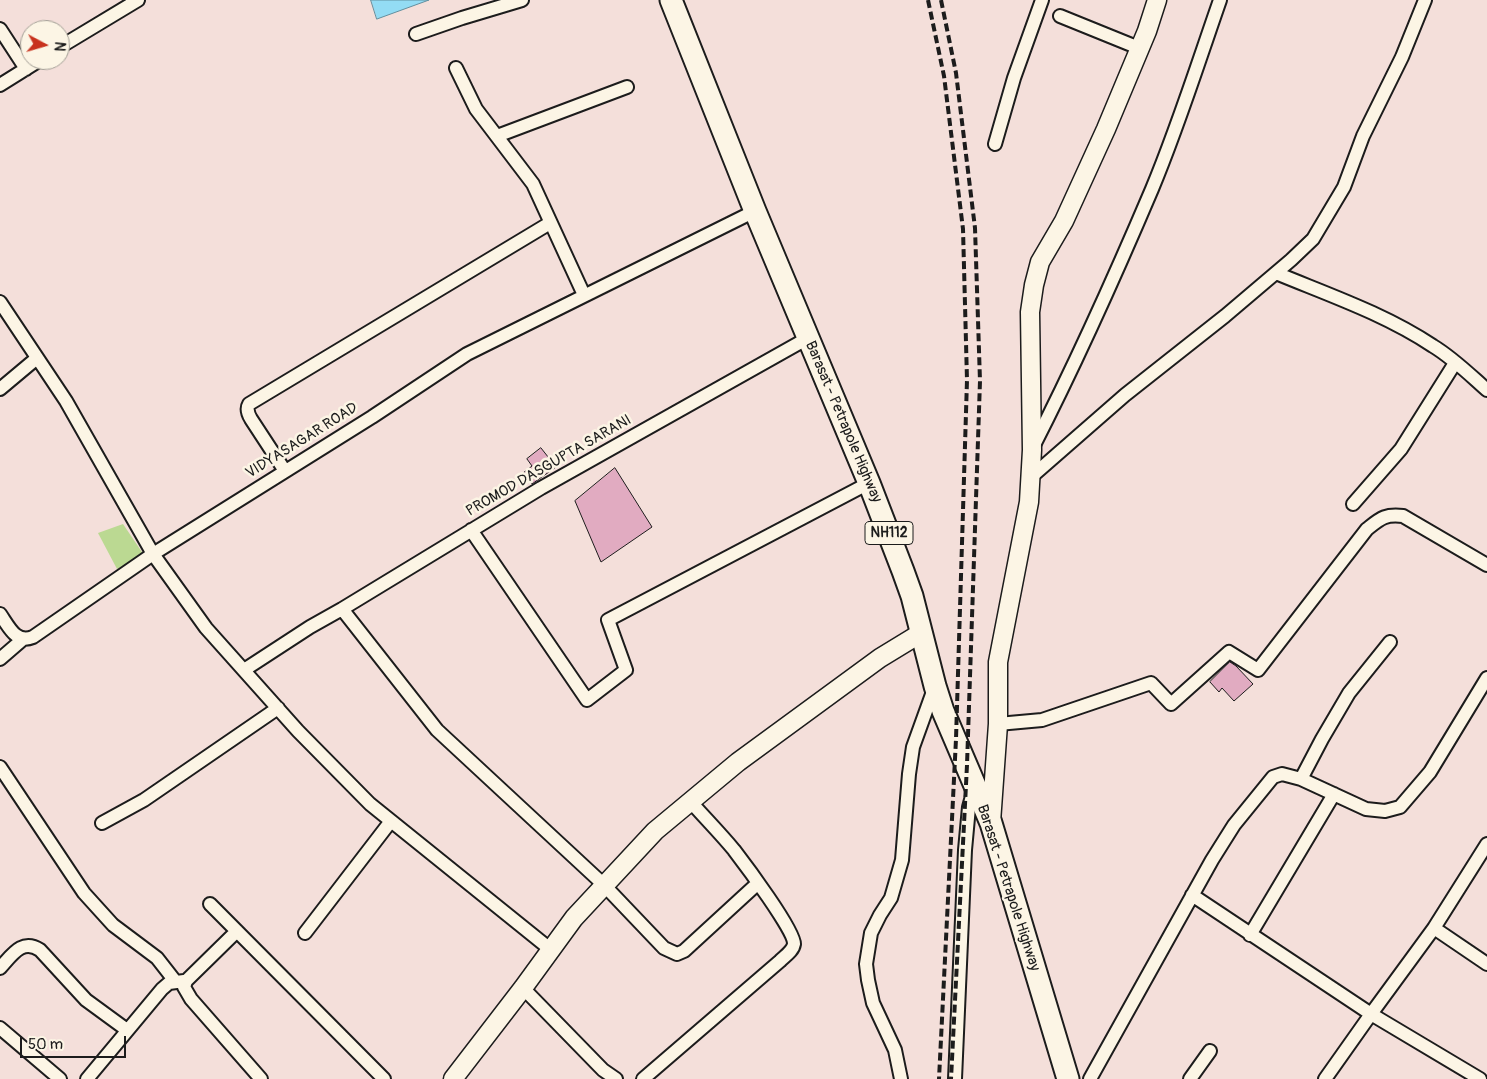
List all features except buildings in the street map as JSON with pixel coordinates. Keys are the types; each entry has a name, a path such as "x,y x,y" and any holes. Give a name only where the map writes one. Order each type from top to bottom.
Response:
{"highway":[{"name":"Barasat - Petrapole Highway","path":"672,0 755,211 869,483 906,579 935,686 990,823 1068,1079"}],"main road":[{"path":"990,823 998,724 998,662 1029,502 1032,450 1030,312 1034,285 1040,262 1064,221 1106,128 1157,0"},
{"path":"452,1079 523,988 574,918 603,884 655,831 738,762 880,658 921,633"}],"street":[{"path":"70,42 138,0"},
{"path":"416,34 522,0"},
{"path":"995,144 1014,78 1042,0"},
{"path":"1032,450 1069,377 1152,188 1184,106 1220,0"},
{"path":"1030,478 1118,401 1276,273 1313,239 1344,187 1363,136 1402,57 1424,0"},
{"path":"1060,16 1139,48"},
{"path":"0,30 20,60"},
{"path":"456,68 471,100 533,184 584,295"},
{"path":"0,85 24,70"},
{"path":"497,136 627,87"},
{"name":"VIDYASAGAR ROAD","path":"0,659 22,640 34,637 153,554 372,417 467,354 755,211"},
{"path":"285,471 251,419 248,413 249,404 550,224"},
{"path":"1276,273 1407,329 1436,347 1487,390"},
{"path":"0,302 66,401 153,554 206,628 278,708 370,804 550,949"},
{"name":"PROMOD DASGUPTA SARANI","path":"244,670 310,627 540,488 808,338"},
{"path":"0,389 37,358"},
{"path":"1353,504 1401,449 1455,363"},
{"path":"471,530 587,700 626,670 608,620 869,483"},
{"path":"998,724 1042,720 1151,683 1171,704 1229,652 1258,670 1367,529 1386,516 1403,516 1487,565"},
{"path":"342,609 437,730 603,884 664,948 677,954 684,951 757,884"},
{"path":"0,614 16,636 22,640"},
{"path":"1302,779 1348,693 1390,642"},
{"path":"1090,1079 1192,896 1234,825 1273,777 1282,774 1302,779 1366,809 1385,811 1400,807 1430,772 1487,678"},
{"path":"901,1079 895,1050 873,1003 866,964 871,933 891,898 902,860 909,774 914,747 935,686"},
{"path":"102,823 144,800 278,708"},
{"path":"0,767 84,893 113,925 157,958 181,981 191,999 261,1079"},
{"path":"955,1079 965,850 969,807 975,785"},
{"path":"1250,934 1334,794"},
{"path":"643,1079 790,952 794,944 791,932 734,851 690,801"},
{"path":"305,933 391,821"},
{"path":"1326,1079 1434,928 1487,844"},
{"path":"1192,896 1371,1014 1480,1079"},
{"path":"210,904 384,1079"},
{"path":"1434,928 1487,964"},
{"path":"87,1079 162,989 169,983 181,981 237,931"},
{"path":"0,968 22,947 28,944 33,945 40,950 86,1000 127,1030"},
{"path":"523,988 603,1070 616,1079"},
{"path":"0,1028 60,1079"},
{"path":"1190,1079 1210,1051"}],"green space":[{"path":"123,524 144,555 117,569 98,533"}],"water":[{"path":"371,0 429,0 377,19"}],"railway":[{"path":"928,0 944,76 963,229 967,380 956,739 939,1079"},
{"path":"941,0 956,73 975,228 980,381 967,765 951,1079"}]}
